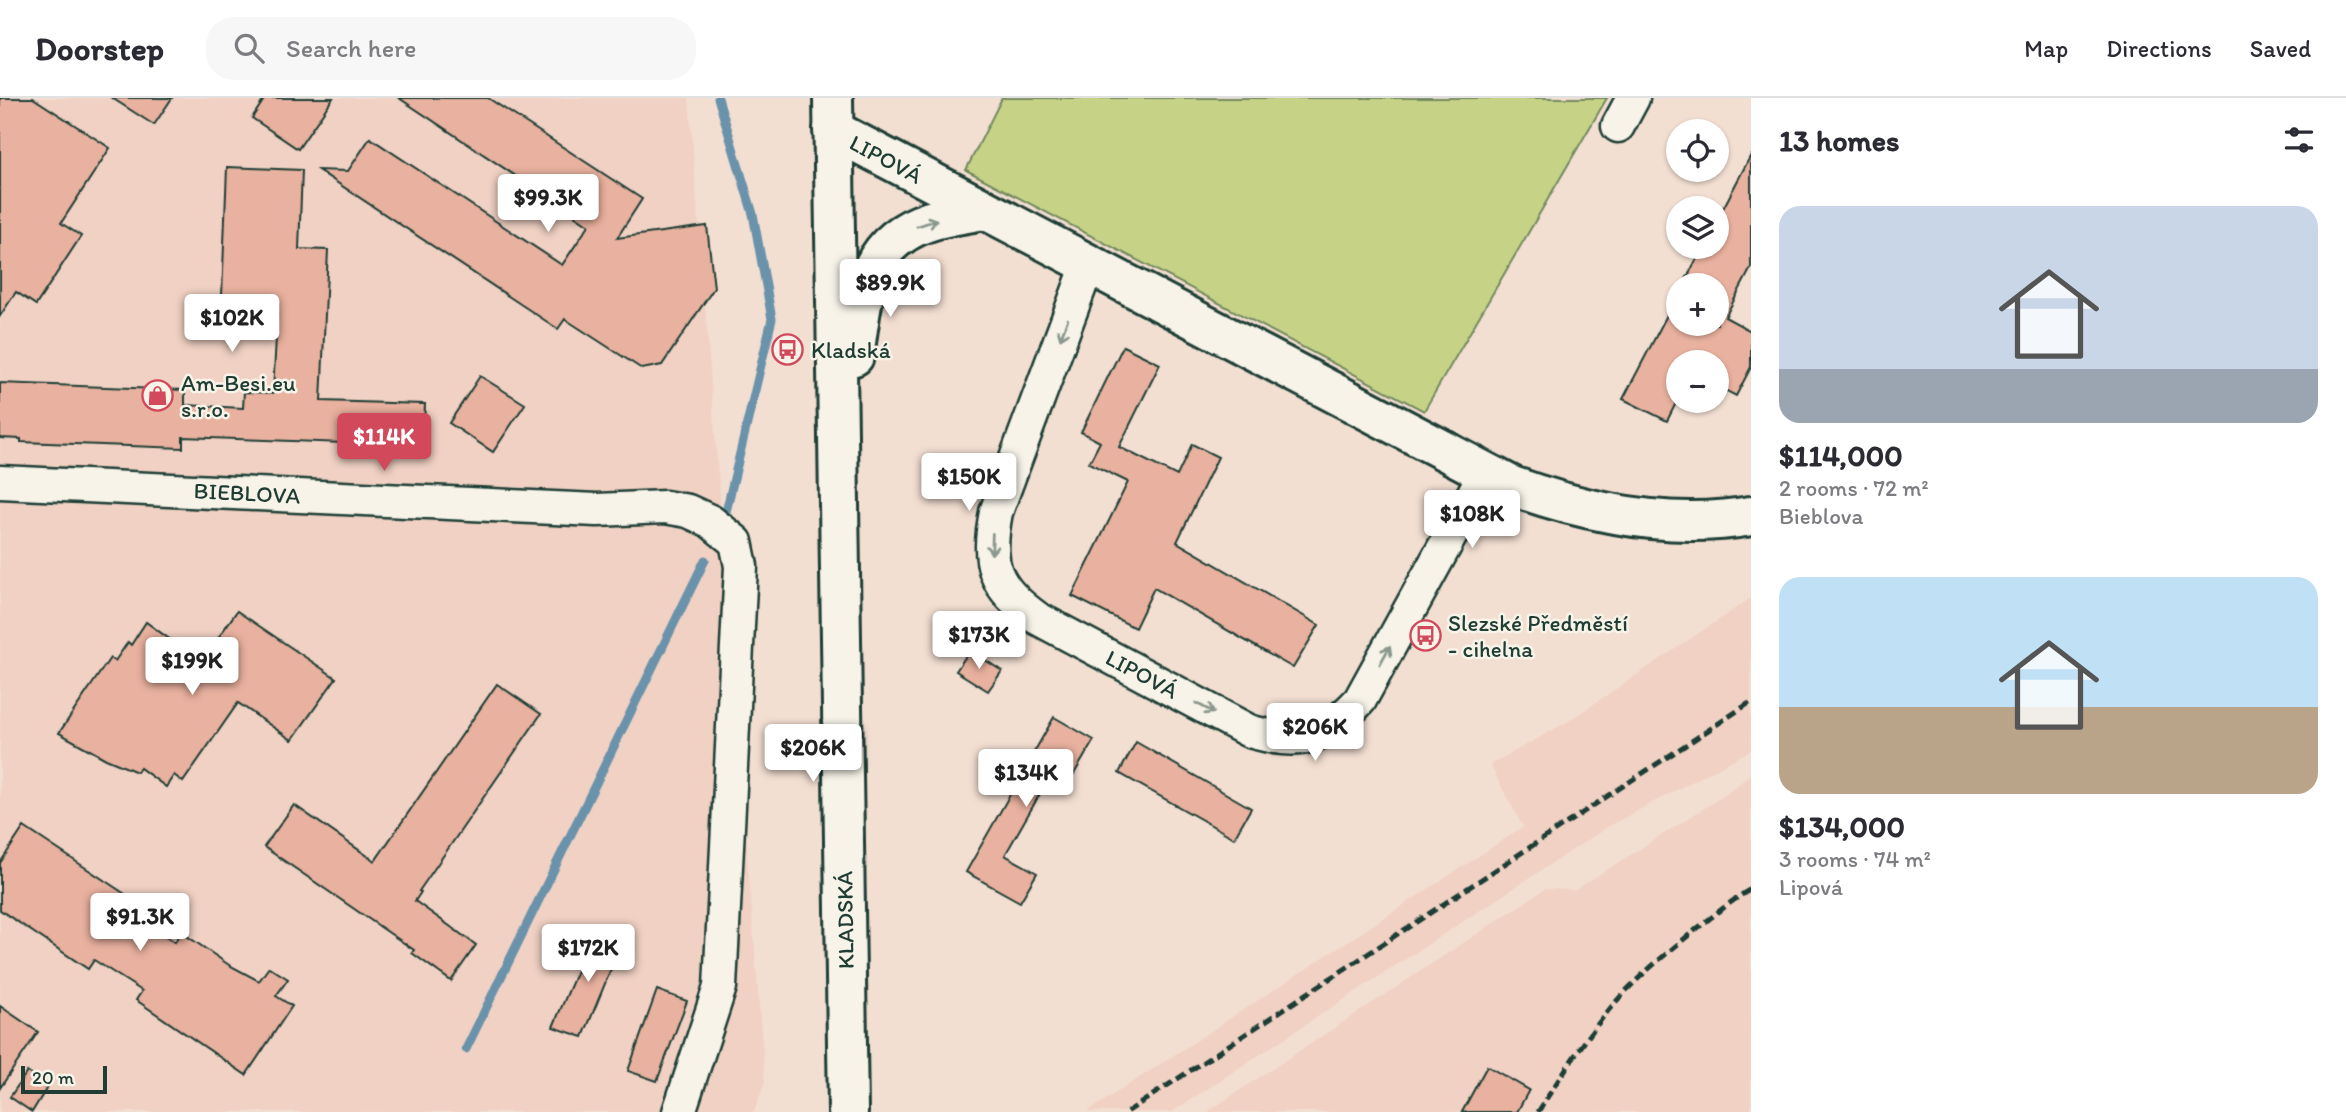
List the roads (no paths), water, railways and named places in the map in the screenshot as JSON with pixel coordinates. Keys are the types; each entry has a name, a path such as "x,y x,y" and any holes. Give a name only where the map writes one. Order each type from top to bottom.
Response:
{"main road":[{"name":"LIPOVÁ","path":"833,114 982,210 1485,473 1542,497 1612,514 1672,520 1751,516"},
{"name":"KLADSKÁ","path":"833,114 848,1112"},
{"path":"837,455 864,290 871,268 879,255 912,228 931,220 982,210"}],"street":[{"path":"1618,126 1633,98"},
{"name":"LIPOVÁ","path":"1088,265 996,512 991,538 991,557 996,574 1006,591 1021,607 1037,618 1249,732 1276,739 1309,737 1343,719 1360,700 1485,473"},
{"name":"BIEBLOVA","path":"0,482 597,510 665,507 688,511 710,521 736,542 741,566 720,987 680,1112"}],"waterway":[{"path":"718,98 753,214 772,319 725,516"},
{"path":"466,1049 705,560"}],"railway":[{"path":"1127,1112 1751,702"},
{"path":"1538,1112 1589,1035 1629,988 1687,936 1751,889"}],"place":[{"name":"Kladská","path":"788,350"},
{"name":"Am-Besi.eu s.r.o.","path":"158,396"},
{"name":"Slezské Předměstí - cihelna","path":"1425,636"}]}
